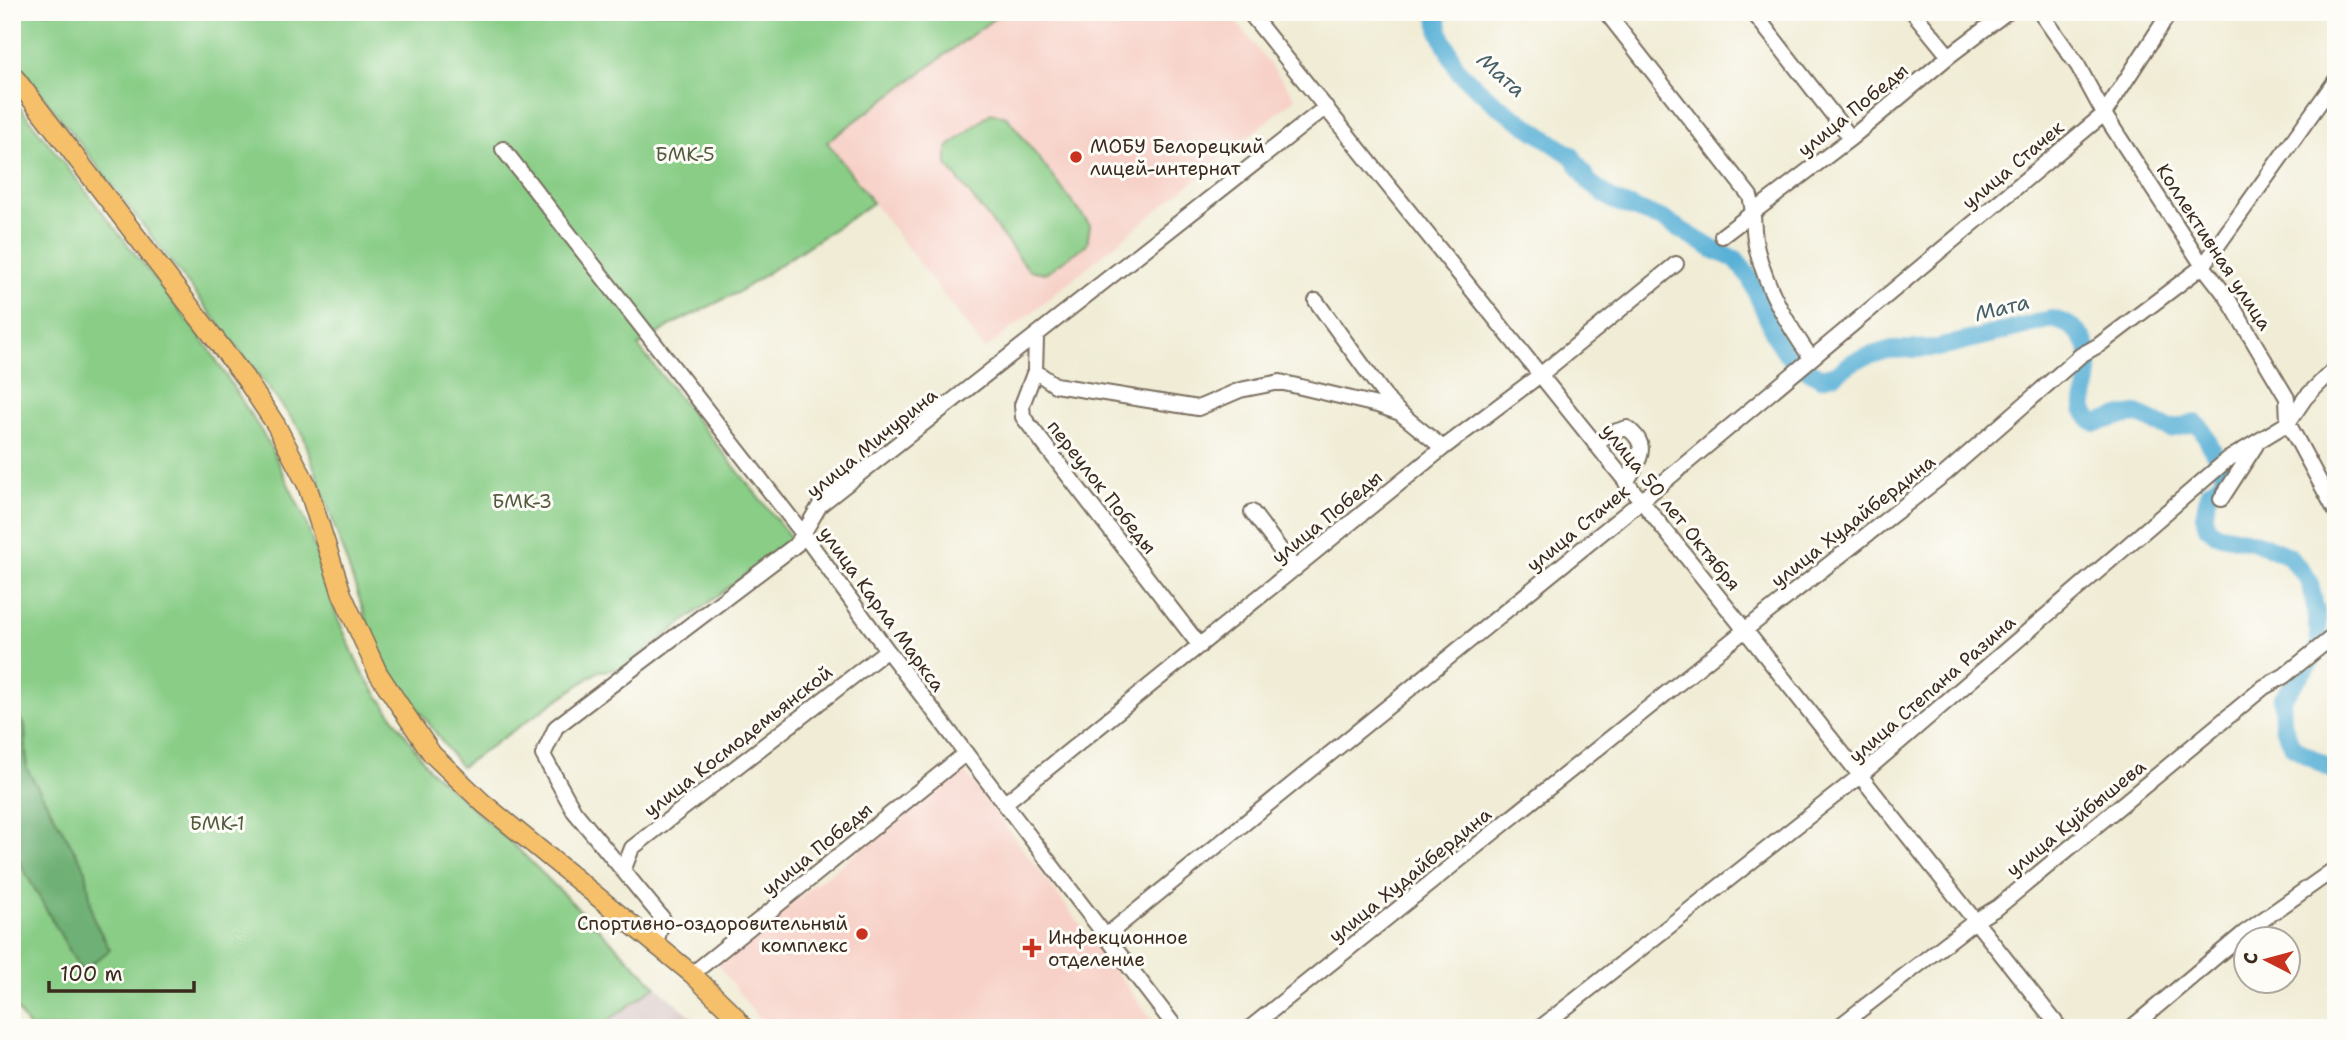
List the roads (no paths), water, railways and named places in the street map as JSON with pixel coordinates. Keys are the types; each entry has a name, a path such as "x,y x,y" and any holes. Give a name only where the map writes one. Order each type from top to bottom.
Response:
{"main road":[{"path":"12,74 245,378 276,425 307,485 342,594 377,673 432,754 483,803 654,946 692,974 744,1028"}],"street":[{"name":"улица 50 лет Октября","path":"1249,12 1861,775 2060,1028"},
{"path":"1606,12 1750,196 1754,211 1756,249 1781,314 1811,358"},
{"path":"1753,12 1851,138"},
{"path":"1913,12 1949,56"},
{"name":"улица Победы","path":"1722,236 1851,138 1949,56 2007,12"},
{"name":"Коллективная улица","path":"2040,12 2078,66 2104,114 2203,267 2227,298 2287,398 2288,423 2336,512"},
{"name":"улица Стачек","path":"1107,935 1793,376 1811,358 2104,114 2170,12"},
{"name":"улица Худайбердина","path":"1250,1028 1745,630 1946,473 2081,355 2099,345 2203,267 2336,80"},
{"name":"улица Мичурина","path":"654,946 663,919 574,811 543,755 556,727 797,544 820,505 1326,107"},
{"name":"улица Карла Маркса","path":"503,149 804,535 887,650 1176,1028"},
{"name":"улица Победы","path":"1005,803 1443,448 1540,375 1676,264"},
{"path":"1316,301 1390,403 1443,448"},
{"name":"переулок Победы","path":"1036,337 1035,371 1022,405 1023,417 1200,646"},
{"path":"1035,371 1055,385 1198,408 1240,390 1280,382 1400,413"},
{"name":"улица Степана Разина","path":"1540,1028 1861,775 2227,460 2288,423 2305,398 2334,373"},
{"path":"1595,444 1617,430 1627,428 1638,436 1642,448 1638,462 1626,483"},
{"path":"2221,499 2259,440"},
{"path":"1252,512 1295,569"},
{"name":"улица Куйбышева","path":"1837,1028 1975,920 1998,907 2264,687 2284,676 2336,634"},
{"name":"улица Космодемьянской","path":"624,871 632,848 887,650"},
{"name":"улица Победы","path":"692,974 966,753"},
{"path":"2132,1028 2244,933 2336,868"}],"waterway":[{"name":"Мата","path":"1436,12 1440,33 1458,71 1495,104 1572,156 1589,182 1614,201 1663,219 1716,251 1735,259 1749,276 1776,338 1791,360 1821,378 1836,374 1856,360 1888,350 1937,348 2052,319 2068,325 2085,342 2089,367 2083,409 2090,420 2096,423 2137,414 2170,429 2196,423 2202,429 2225,475 2219,485 2209,492 2204,516 2207,527 2216,534 2255,542 2289,556 2309,580 2317,616 2319,642 2315,656 2282,699 2283,725 2293,747 2336,772"}],"place":[{"name":"МОБУ Белорецкий лицей-интернат","path":"1076,157"},
{"name":"Спортивно-оздоровительный комплекс","path":"862,934"},
{"name":"Инфекционное отделение","path":"1032,948"}],"park label":[{"name":"БМК-5","path":"685,154"},
{"name":"БМК-3","path":"522,501"},
{"name":"БМК-1","path":"217,823"}]}
